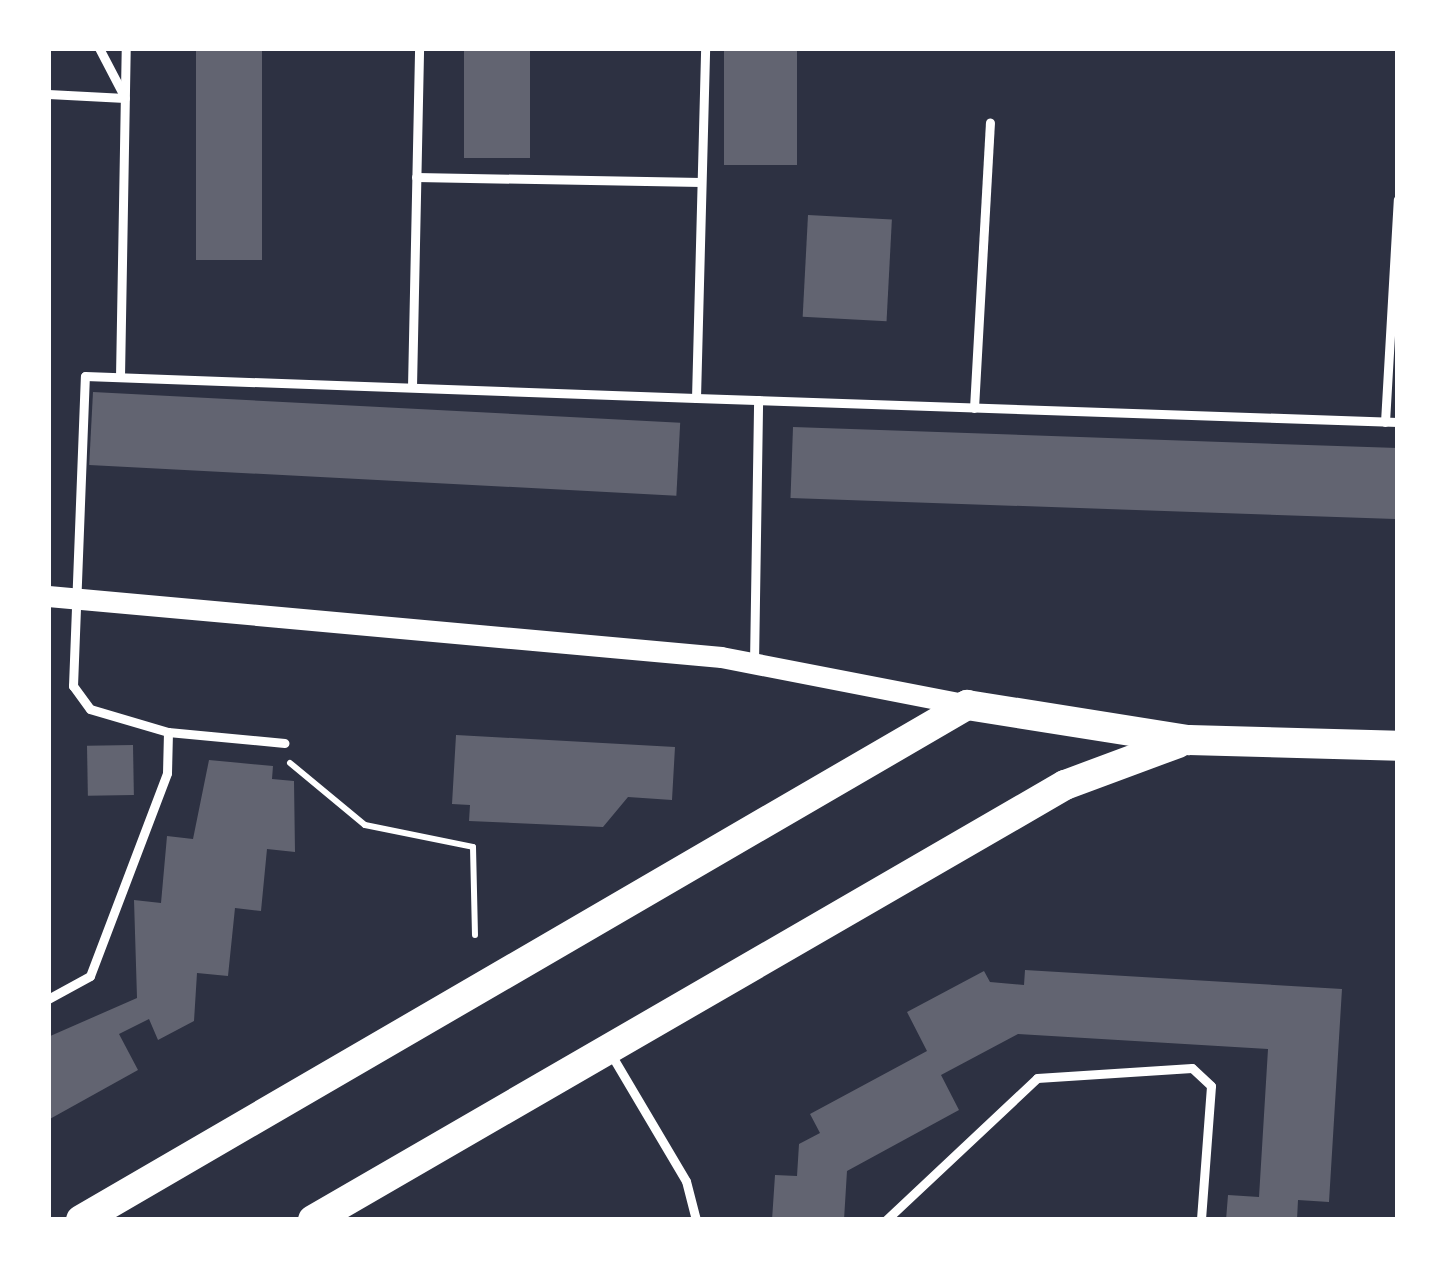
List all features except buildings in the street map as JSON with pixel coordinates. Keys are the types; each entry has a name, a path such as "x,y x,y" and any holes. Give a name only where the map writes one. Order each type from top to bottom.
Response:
{"main road":[{"path":"81,1220 967,705 1190,740 1398,746"},
{"path":"313,1220 1065,785 1190,740"}],"street":[{"path":"48,596 754,663 967,705"}],"lane":[{"path":"99,48 125,98"},
{"path":"119,377 126,48"},
{"path":"412,387 419,48"},
{"path":"696,398 705,48"},
{"path":"48,94 125,98"},
{"path":"974,408 990,122"},
{"path":"416,177 701,182"},
{"path":"1385,422 1398,199"},
{"path":"284,742 169,732 80,701 76,598 85,376 1398,422"},
{"path":"754,663 758,400"},
{"path":"48,999 90,976 166,773 169,732"},
{"path":"609,1051 686,1181 696,1220"},
{"path":"886,1220 1037,1078 1192,1068 1211,1086 1201,1220"}],"path":[{"path":"266,741 365,825 473,847 475,934"}]}
